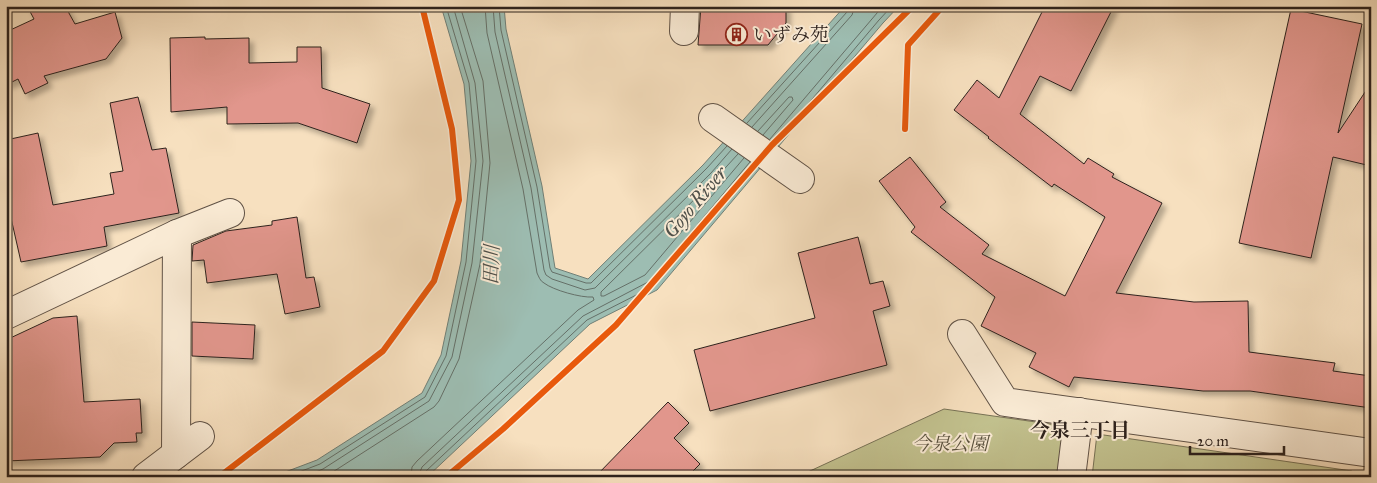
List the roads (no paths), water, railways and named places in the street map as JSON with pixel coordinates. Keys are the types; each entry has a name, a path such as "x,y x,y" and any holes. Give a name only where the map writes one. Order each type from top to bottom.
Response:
{"street":[{"path":"713,118 800,179"},
{"path":"6,315 177,234 230,214"},
{"path":"176,454 177,234"},
{"path":"962,334 1005,402 1371,453"},
{"path":"1071,477 1079,412"},
{"path":"146,477 200,436"}],"water":[{"path":"441,6 504,6 506,29 542,186 555,268 588,279 703,165 845,6 899,6 657,290 590,324 427,477 272,477 317,460 422,393 441,355 461,261 471,161 464,84"}],"place":[{"name":"いずみ苑","path":"737,34"}],"district":[{"name":"今泉三丁目","path":"1080,430"}],"water label":[{"name":"Goyo River","path":"695,202"},
{"name":"田川","path":"491,265"}],"park label":[{"name":"今泉公園","path":"950,443"}]}
